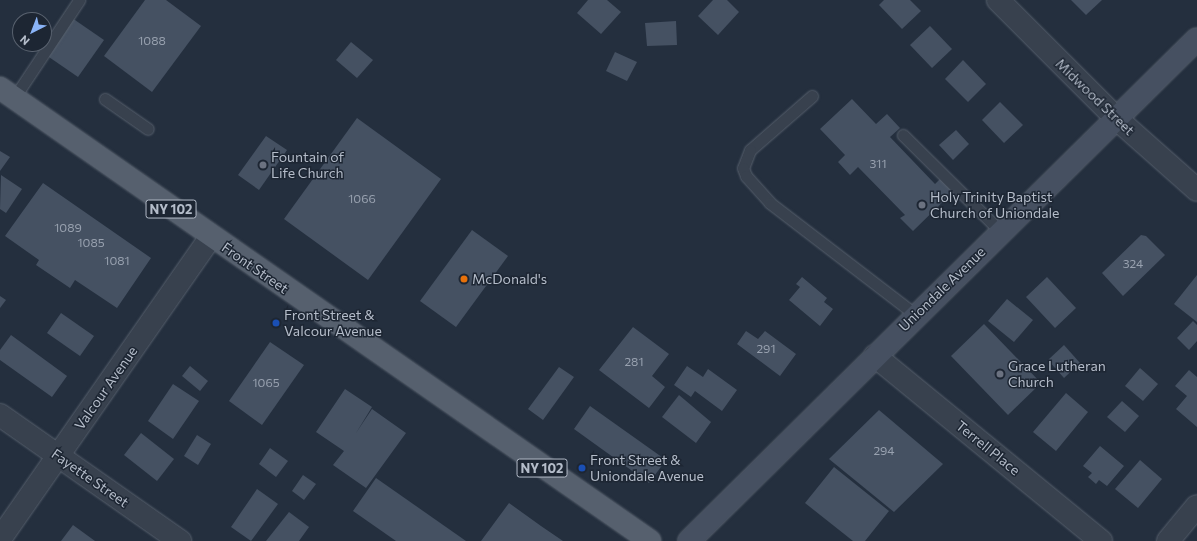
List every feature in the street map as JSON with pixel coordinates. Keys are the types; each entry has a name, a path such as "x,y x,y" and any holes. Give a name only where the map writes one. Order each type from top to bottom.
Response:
{"main road":[{"name":"Uniondale Avenue","path":"689,541 1197,39"},
{"name":"Front Street","path":"7,93 211,237 650,541"}],"street":[{"name":"Midwood Street","path":"998,0 1116,118 1197,190"},
{"name":"Valcour Avenue","path":"0,539 211,237"},
{"name":"Terrell Place","path":"875,356 1101,541"},
{"name":"Fayette Street","path":"0,415 180,541"},
{"path":"1168,541 1197,506"}],"lane":[{"path":"7,93 79,0"},
{"path":"812,96 750,150 743,168 746,176 770,203 916,315"},
{"path":"105,98 148,129"},
{"path":"903,135 1001,232"}],"building":[{"path":"145,0 166,0 201,26 152,92 104,56"},
{"path":"588,0 607,0 621,12 601,34 577,13"},
{"path":"713,0 727,0 739,12 718,35 698,16"},
{"path":"884,0 910,0 921,11 902,29 879,5"},
{"path":"1071,0 1102,0 1086,15"},
{"path":"72,18 104,40 78,77 46,55 48,52 52,52 52,46"},
{"path":"676,21 677,45 647,46 645,23"},
{"path":"930,26 952,49 932,68 910,45"},
{"path":"351,42 373,60 357,78 336,60"},
{"path":"615,52 637,62 627,81 606,71"},
{"path":"963,60 986,84 968,102 945,79"},
{"path":"852,99 876,124 887,114 900,128 890,137 935,184 940,179 953,192 913,231 900,218 905,215 858,167 850,175 838,162 845,155 820,129"},
{"path":"1000,102 1023,125 1004,143 982,120"},
{"path":"357,118 441,179 368,280 284,219"},
{"path":"956,130 969,144 953,160 939,145"},
{"path":"266,136 287,150 259,190 238,175"},
{"path":"0,151 10,157 0,171"},
{"path":"1,175 22,189 6,213 0,209"},
{"path":"43,183 151,258 117,308 75,280 70,288 36,265 39,260 5,236"},
{"name":"McDonald's","path":"472,230 508,256 456,327 420,301"},
{"path":"1141,235 1146,236 1165,255 1123,296 1102,273"},
{"path":"1197,275 1197,322 1174,304"},
{"path":"802,277 827,298 824,302 833,309 820,326 789,300 800,287 796,284"},
{"path":"1047,277 1076,308 1055,328 1026,297"},
{"path":"0,296 6,300 0,308"},
{"path":"1007,299 1033,320 1014,342 988,321"},
{"path":"61,313 94,336 80,356 47,333"},
{"path":"1193,321 1197,325 1197,341 1189,350 1177,338"},
{"path":"984,324 1041,383 1008,415 951,356"},
{"path":"633,327 669,354 652,376 665,387 649,408 599,370"},
{"path":"746,331 758,339 765,331 796,354 780,376 737,344"},
{"path":"11,335 67,376 52,397 0,360 0,350"},
{"path":"270,342 304,365 262,425 229,401"},
{"path":"1064,345 1080,363 1064,378 1048,360"},
{"path":"190,366 208,381 200,391 182,376"},
{"path":"687,366 703,377 708,369 737,390 722,411 695,391 691,397 674,385"},
{"path":"559,367 574,377 543,420 528,409"},
{"path":"1140,368 1158,384 1143,401 1125,386"},
{"path":"1189,370 1197,377 1197,427 1176,409 1187,396 1175,386"},
{"path":"173,384 199,401 173,439 148,421"},
{"path":"345,389 372,407 356,433 372,409 406,433 366,488 333,465 344,451 316,432"},
{"path":"1066,393 1088,412 1056,451 1033,432"},
{"path":"679,395 711,422 696,443 662,417"},
{"path":"1122,401 1139,416 1125,432 1107,417"},
{"path":"590,406 666,460 649,483 574,429"},
{"path":"879,410 943,464 894,512 829,459"},
{"path":"141,433 174,459 157,481 124,455"},
{"path":"197,435 211,444 198,465 184,456"},
{"path":"1100,446 1124,466 1107,486 1099,480 1096,484 1088,477 1092,473 1083,466"},
{"path":"270,448 288,461 276,477 259,464"},
{"path":"1140,460 1162,479 1138,508 1115,489"},
{"path":"834,467 889,511 865,541 853,541 805,503"},
{"path":"303,475 316,484 304,500 292,491"},
{"path":"376,478 466,541 396,541 353,511"},
{"path":"257,489 278,504 251,541 231,527"},
{"path":"509,503 541,526 563,541 481,541"},
{"path":"289,512 309,527 299,541 266,541"},
{"path":"73,525 95,541 61,541"}],"place":[{"name":"Fountain of Life Church","path":"263,165"},
{"name":"Holy Trinity Baptist Church of Uniondale","path":"922,205"},
{"name":"McDonald's","path":"464,279"},
{"name":"Front Street & Valcour Avenue","path":"276,323"},
{"name":"Grace Lutheran Church","path":"1000,374"},
{"name":"Front Street & Uniondale Avenue","path":"582,468"}]}
